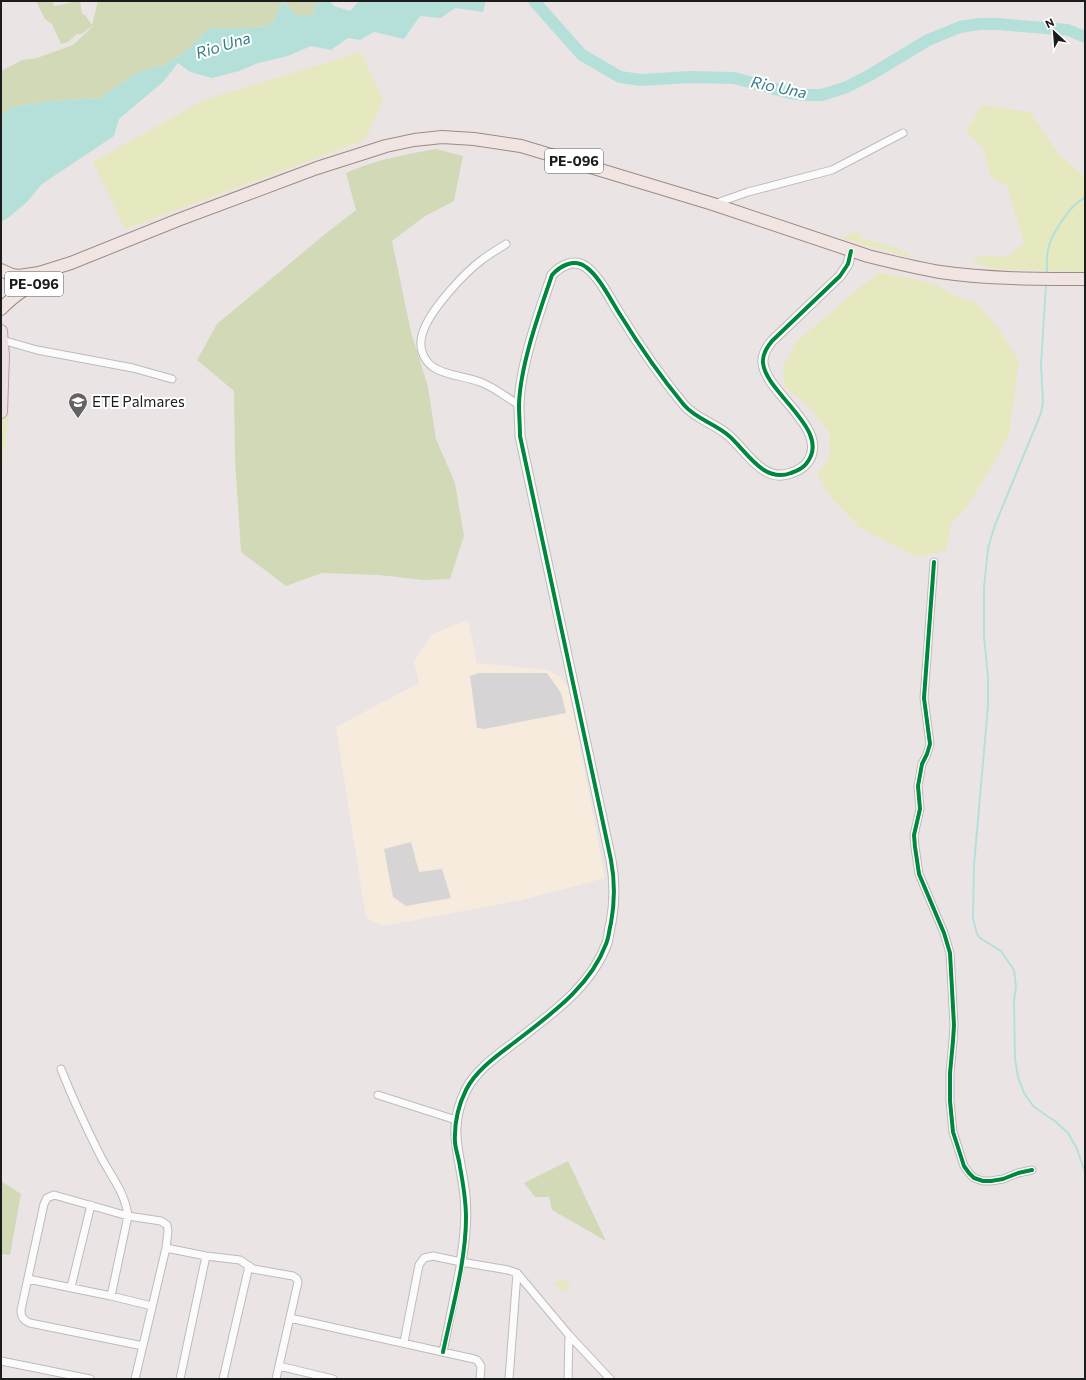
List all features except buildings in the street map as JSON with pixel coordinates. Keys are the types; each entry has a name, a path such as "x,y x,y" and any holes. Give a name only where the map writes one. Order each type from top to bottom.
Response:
{"highway":[{"path":"1,412 3,390 2,336"}],"main road":[{"name":"PE-096","path":"1,270 12,275 24,276 71,263 178,220 317,168 386,146 414,140 442,137 474,139 520,146 713,204 851,251 893,262 940,272 1007,278 1085,279"},
{"name":"PE-096","path":"1,309 21,292 71,263"}],"street":[{"path":"713,204 748,192 832,170 903,133"},
{"path":"506,244 478,264 456,285 436,308 423,332 421,342 422,350 427,361 437,370 481,382 519,405"},
{"path":"443,1352 464,1246 466,1217 465,1195 455,1143 456,1120 466,1089 492,1060 552,1013 583,984 596,966 607,943 614,908 614,877 611,860 522,443 519,405 523,376 526,360 552,275 557,269 566,264 574,263 586,266 593,274 652,363 685,406 694,415 728,435 761,468 770,474 779,475 788,474 799,470 807,464 812,452 812,442 810,433 766,373 763,362 765,349 840,276 848,264 851,251"},
{"path":"2,336 37,350 133,368 172,379"},
{"path":"934,562 924,698 930,744 920,773 918,786 920,808 914,835 919,874 944,933 950,953 954,1025 954,1041 950,1073 950,1101 953,1132 964,1166 974,1178 983,1181 991,1181 1032,1170"},
{"path":"61,1069 99,1154 119,1186 125,1200 128,1216 111,1296"},
{"path":"378,1095 456,1120"},
{"path":"135,1379 143,1346 152,1306 166,1248 168,1231 167,1225 165,1223 128,1216 54,1196 47,1198 44,1204 21,1315 25,1321 143,1346"},
{"path":"71,1287 91,1205"},
{"path":"166,1248 206,1256 240,1260 253,1269 293,1276 297,1280 298,1282 276,1379"},
{"path":"180,1379 206,1256"},
{"path":"404,1342 419,1265 421,1261 428,1256 433,1256 517,1273 569,1335 610,1379"},
{"path":"223,1379 249,1266"},
{"path":"509,1379 517,1273"},
{"path":"28,1279 71,1287 152,1306"},
{"path":"290,1318 404,1342 477,1360 480,1366 480,1379"},
{"path":"568,1379 569,1335"},
{"path":"1,1361 74,1378 90,1379"},
{"path":"279,1366 333,1379"}],"shaded area":[{"path":"468,620 477,663 548,670 560,677 569,689 605,878 522,900 383,926 366,918 336,727 419,683 414,661 432,634"},
{"path":"479,673 547,673 561,693 566,713 484,729 477,728 470,676"},
{"path":"411,842 419,872 442,869 451,898 406,906 393,897 384,849"}],"green space":[{"path":"34,1 52,1 54,6 70,3 70,1 80,1 82,14 85,15 92,25 98,1 282,1 275,19 267,26 248,28 209,28 186,51 165,65 141,71 100,98 49,101 13,107 1,114 1,71 22,60 37,58 73,45 92,27 82,34 77,34 68,42 61,44 52,24 45,19 37,3"},
{"path":"283,1 317,1 313,15 295,15"},
{"path":"361,52 383,101 365,140 125,229 93,162 204,100"},
{"path":"982,105 1030,112 1059,154 1085,177 1085,272 994,269 972,262 981,255 1008,257 1024,243 1007,186 991,178 983,148 966,131"},
{"path":"436,149 463,156 454,201 425,216 392,241 411,332 428,387 436,439 455,483 464,536 450,579 423,580 379,575 322,573 286,586 241,552 235,459 234,391 197,360 217,324 356,210 346,173 380,161"},
{"path":"860,231 861,238 895,247 902,250 912,258 841,238"},
{"path":"879,273 936,284 952,294 977,303 1000,331 1019,361 1009,435 967,507 951,524 946,551 916,557 860,528 831,498 817,474 829,459 830,434 810,407 784,387 783,367 796,342 859,288"},
{"path":"5,278 16,282 28,280 8,300"},
{"path":"1,401 9,402 9,413 1,476"},
{"path":"568,1161 606,1241 552,1210 549,1197 535,1197 524,1183"},
{"path":"1,1181 21,1194 10,1255 1,1254"},
{"path":"564,1280 572,1286 562,1292 553,1282"}],"water":[{"path":"282,1 296,15 313,15 317,1 330,1 334,6 350,11 359,1 486,1 483,12 455,8 441,18 420,16 404,39 374,32 360,40 348,38 331,50 311,46 288,56 258,63 239,71 212,78 190,72 178,63 163,82 119,119 114,136 42,184 27,202 1,222 1,114 13,107 49,101 100,98 141,71 165,65 186,51 209,28 248,28 267,26 275,19"}],"waterway":[{"name":"Rio Una","path":"534,1 582,55 620,77 641,80 689,77 734,78 790,93 805,95 822,95 847,87 928,40 960,27 979,24 998,24 1068,30 1085,37"},
{"path":"1047,273 1047,253 1052,237 1073,207 1084,198 1085,199"},
{"path":"1046,285 1041,365 1043,402 1041,413 995,525 988,548 984,588 984,636 988,677 988,706 974,865 973,919 977,934 980,938 1001,951 1014,970 1016,987 1014,1000 1015,1059 1018,1077 1024,1093 1034,1107 1056,1122 1068,1133 1077,1149 1085,1172"}],"cycle path":[{"path":"443,1352 464,1251 466,1218 465,1199 460,1164 455,1146 457,1116 463,1096 470,1083 481,1069 542,1021 580,987 599,959 607,941 613,907 614,883 611,860 520,436 520,390 526,357 552,275 563,266 572,263 581,264 591,271 601,283 628,328 651,362 684,405 694,414 728,435 748,457 764,470 772,474 781,475 797,471 806,464 812,451 812,439 796,413 767,375 763,363 764,354 772,341 840,276 848,264 851,251"},
{"path":"934,562 924,698 930,744 922,764 918,786 920,809 914,835 919,874 944,933 950,953 954,1025 950,1073 950,1101 953,1132 964,1166 974,1178 983,1181 991,1181 1032,1170"}],"place":[{"name":"ETE Palmares","path":"78,419"}]}
